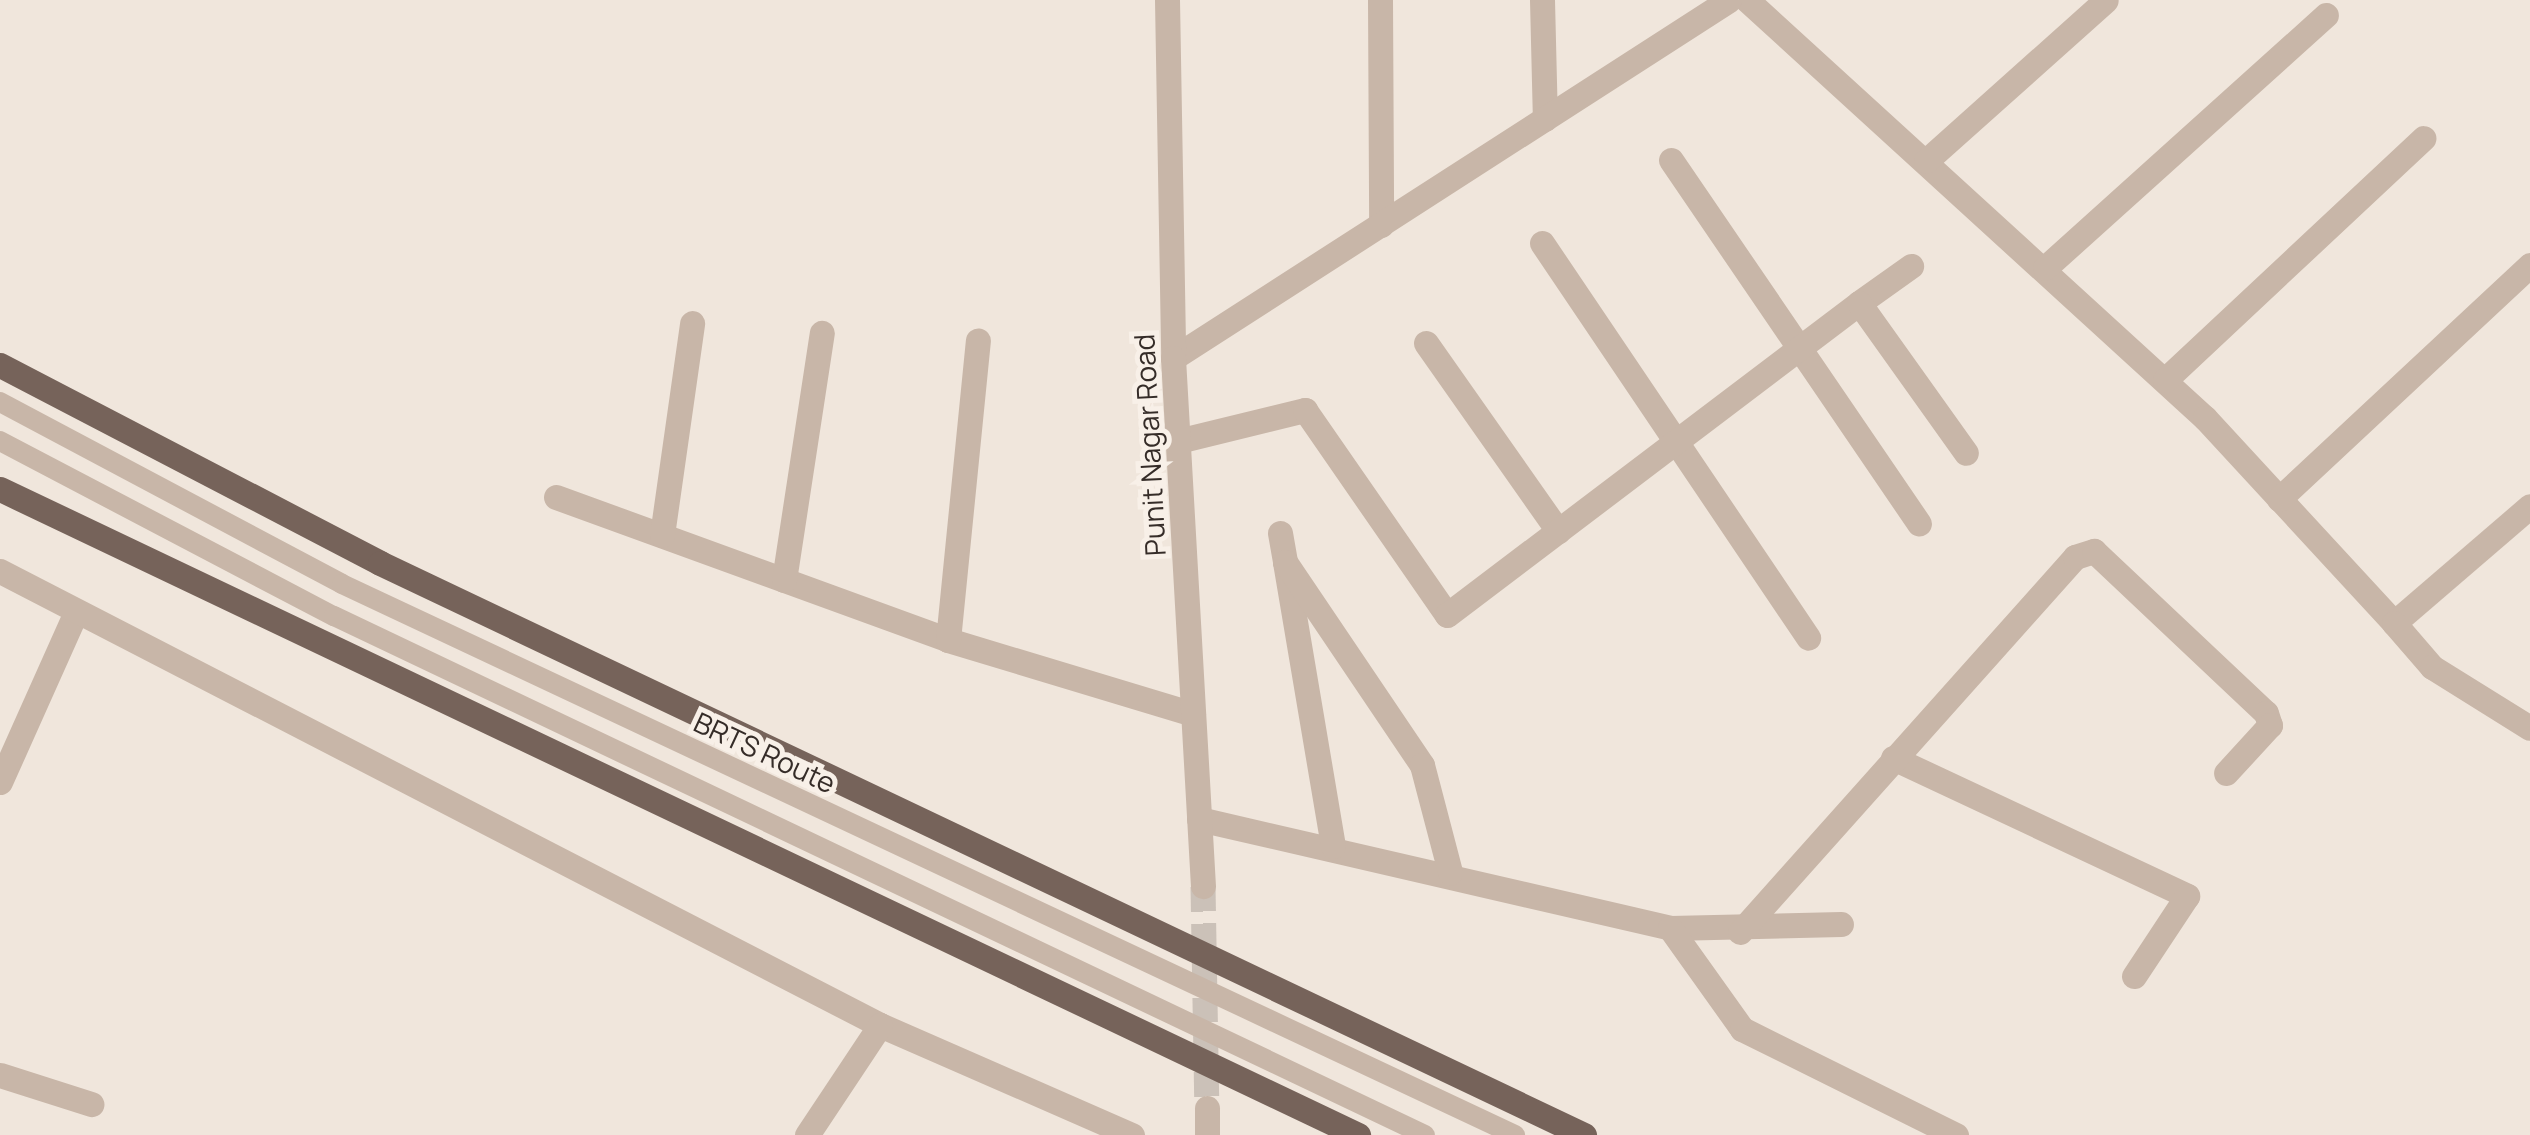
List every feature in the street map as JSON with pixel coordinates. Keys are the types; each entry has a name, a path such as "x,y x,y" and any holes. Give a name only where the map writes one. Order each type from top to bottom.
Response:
{"main road":[{"path":"0,364 380,564 1584,1135"},
{"path":"0,488 1358,1135"}],"street":[{"name":"Punit Nagar Road","path":"1168,0 1173,358 1203,886"},
{"path":"1380,0 1381,225"},
{"path":"1542,0 1545,119"},
{"path":"1173,358 1728,0"},
{"path":"1747,0 2165,380 2432,667 2530,728"},
{"path":"1926,161 2106,0"},
{"path":"2045,268 2326,15"},
{"path":"2165,380 2424,138"},
{"path":"1671,160 1920,523"},
{"path":"1542,242 1808,638"},
{"path":"2279,499 2530,265"},
{"path":"1178,441 1304,410 1447,615 1911,266"},
{"path":"1859,303 1966,454"},
{"path":"662,536 692,323"},
{"path":"784,580 822,333"},
{"path":"948,640 978,340"},
{"path":"1426,343 1558,531"},
{"path":"556,497 948,640 1193,714"},
{"path":"2394,623 2530,506"},
{"path":"1280,534 1334,846"},
{"path":"1740,932 2065,566 2094,551 2266,713 2270,725 2226,773"},
{"path":"1285,562 1422,766 1450,872"},
{"path":"0,571 880,1025 1132,1135"},
{"path":"0,782 6,750 76,612"},
{"path":"1893,758 2187,896 2134,976"},
{"path":"1199,819 1450,872 1670,928 1740,932 1841,924"},
{"path":"1670,928 1742,1029 1956,1135"},
{"path":"807,1135 880,1025"},
{"path":"0,1075 91,1104"},
{"path":"1207,1108 1207,1135"}],"lane":[{"name":"BRTS Route","path":"0,402 342,584 1516,1135"},
{"path":"0,441 368,633 1425,1135"}],"tunnel":[{"path":"1203,886 1207,1108"}]}
